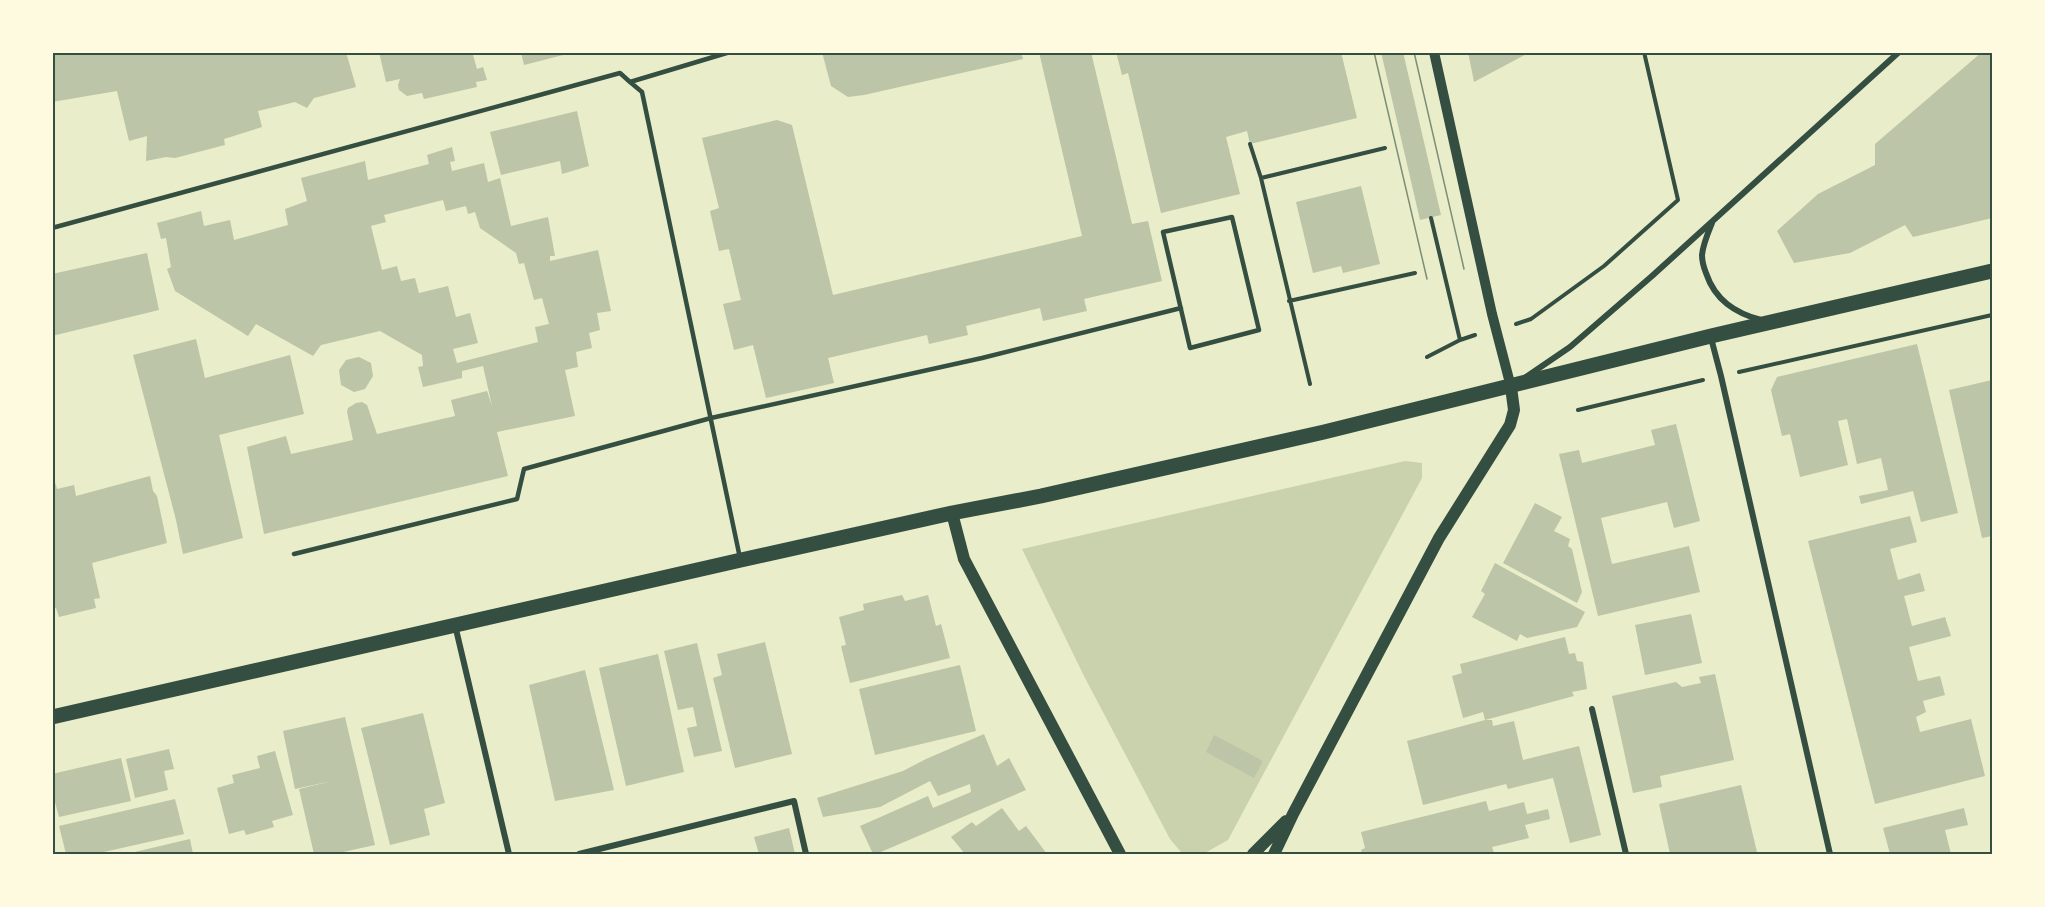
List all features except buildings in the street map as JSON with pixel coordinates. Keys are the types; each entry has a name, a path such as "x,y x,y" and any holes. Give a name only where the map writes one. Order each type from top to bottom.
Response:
{"main road":[{"path":"52,717 741,560 1098,483 1511,387 1770,322 1992,272"},
{"path":"1274,855 1293,814 1439,538 1510,425 1514,410 1511,387"},
{"path":"952,513 964,559 1120,855"},
{"path":"1253,855 1293,814"},
{"path":"1114,841 1127,855"}],"street":[{"path":"1434,52 1492,314 1511,387 1584,336 1899,52"},
{"path":"1713,220 1702,255 1710,283 1718,296 1732,309 1749,317 1770,322"},
{"path":"1711,336 1830,855"},
{"path":"455,625 508,855"},
{"path":"1592,709 1626,855"},
{"path":"579,855 794,801 806,855"}],"lane":[{"path":"630,82 730,52"},
{"path":"52,228 620,73 642,92 741,560"},
{"path":"1232,217 1259,330 1190,348 1181,308 1163,232 1232,217"},
{"path":"294,555 517,499 524,469 711,418 982,358 1181,308"}],"path":[{"path":"1515,324 1532,320 1604,266 1678,200 1644,52"},
{"path":"1250,144 1261,178 1310,384"},
{"path":"1261,178 1385,148"},
{"path":"1431,218 1460,340"},
{"path":"1289,301 1415,273"},
{"path":"1578,410 1992,315"},
{"path":"1427,357 1460,340 1484,332"}],"green space":[{"path":"1405,461 1422,463 1422,478 1228,840 1203,854 1181,852 1170,839 1085,678 1022,549"}],"tram line":[{"path":"1374,52 1427,279"},
{"path":"1414,52 1464,269"}]}
